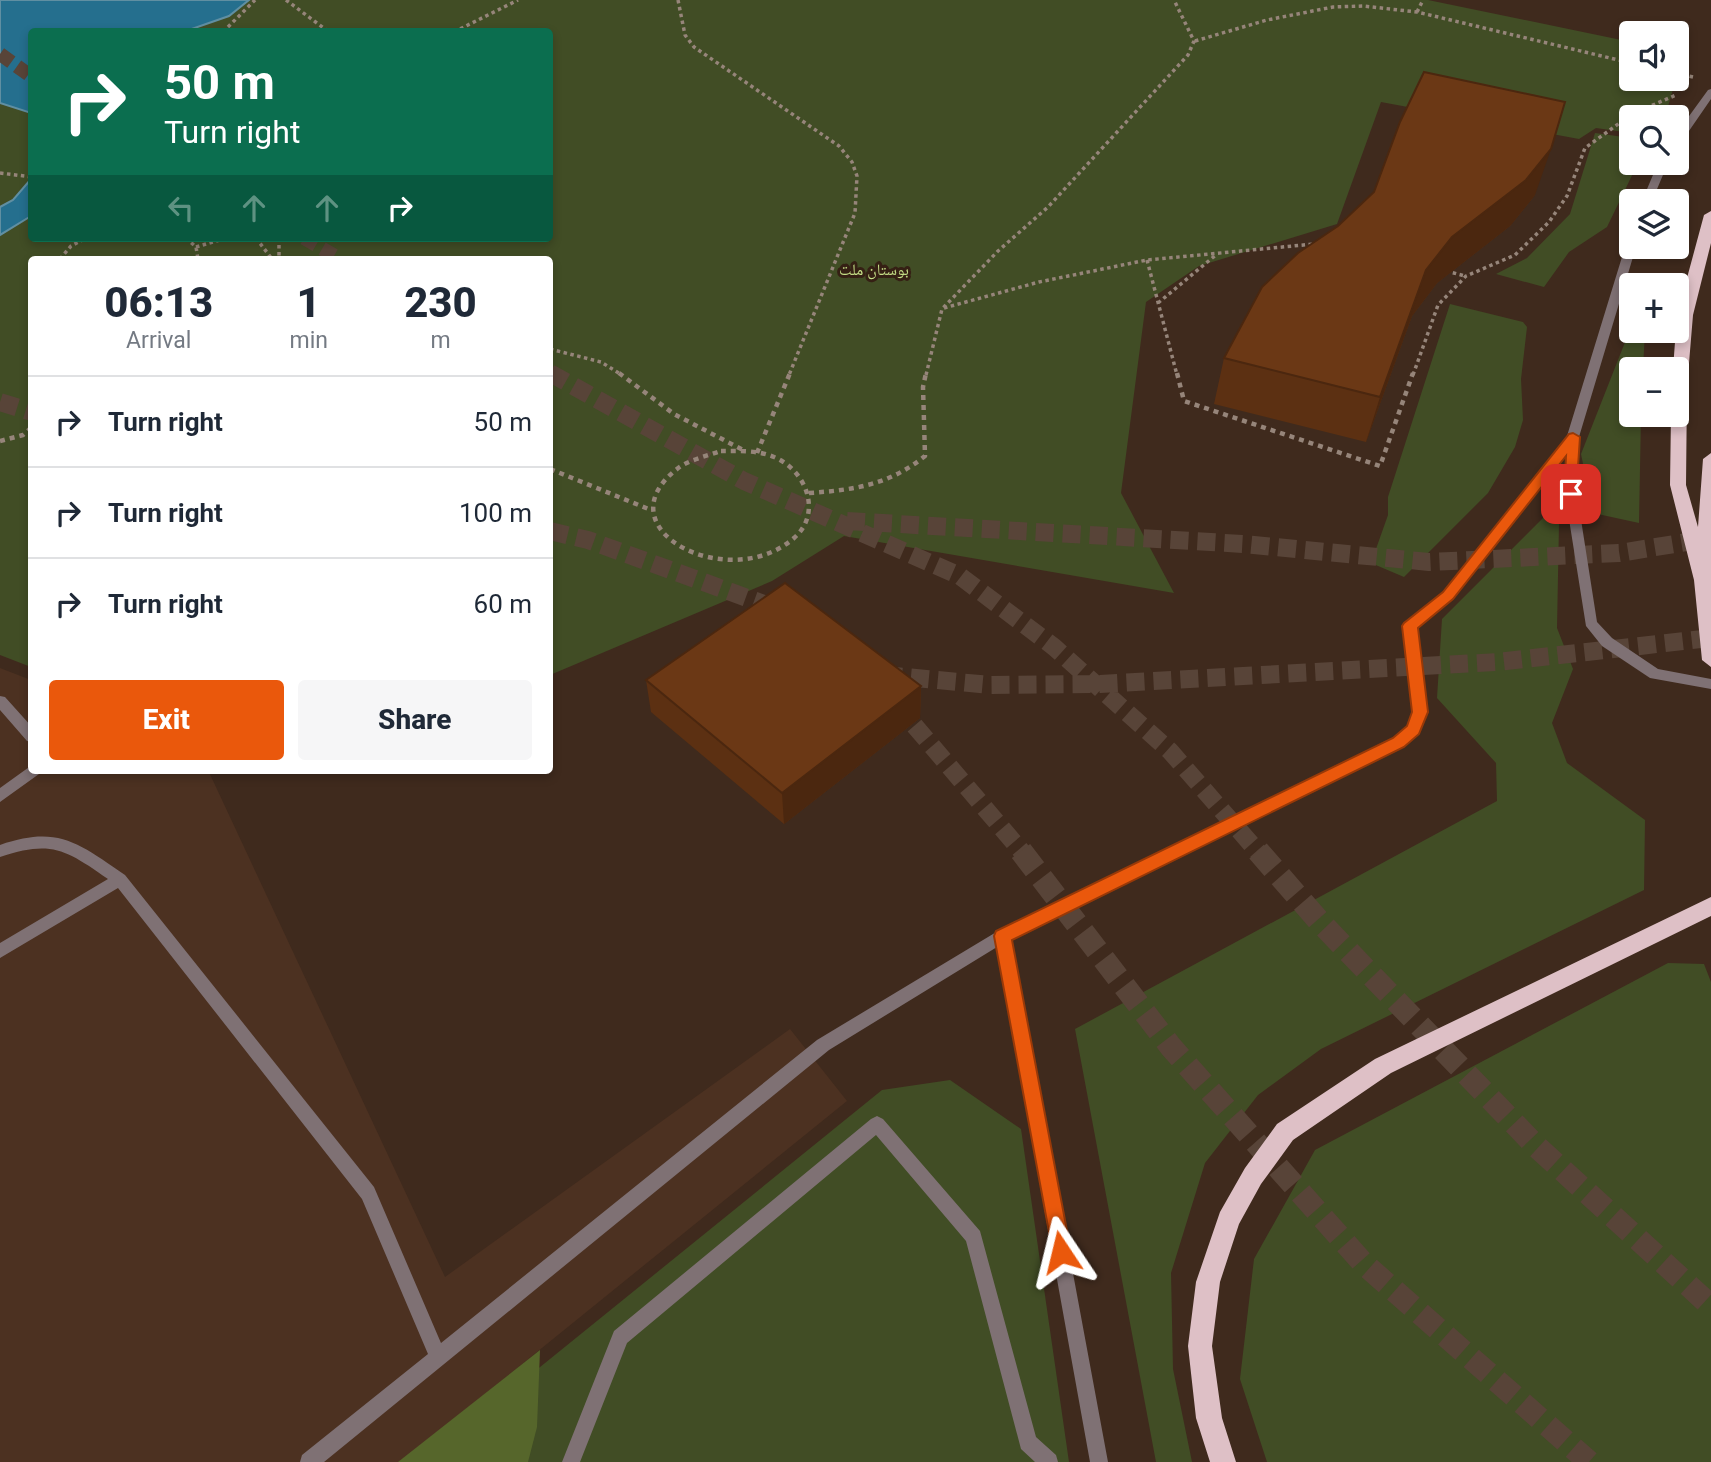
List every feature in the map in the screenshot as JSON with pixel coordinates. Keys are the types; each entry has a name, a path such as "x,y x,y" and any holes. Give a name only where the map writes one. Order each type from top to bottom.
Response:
{"highway":[{"path":"1711,215 1685,315 1679,387 1678,485 1703,580 1711,660"},
{"path":"1703,580 1711,459"},
{"path":"1223,1462 1209,1418 1200,1346 1208,1282 1228,1220 1253,1176 1286,1132 1383,1066 1711,906"}],"lane":[{"path":"1689,123 1711,92"},
{"path":"1626,259 1573,437 1571,494 1591,623 1607,642 1655,674 1711,684"},
{"path":"309,1462 823,1045 1003,936 1398,743 1413,729 1420,712 1410,626 1448,596 1573,437"},
{"path":"0,701 28,732"},
{"path":"0,796 29,774"},
{"path":"0,851 21,842 66,842 120,879 368,1193 438,1357"},
{"path":"0,951 120,879"},
{"path":"1003,936 1100,1462"},
{"path":"571,1462 620,1336 877,1125 974,1237 1028,1442 1049,1462"}],"path":[{"path":"227,28 255,0"},
{"path":"286,0 323,28"},
{"path":"462,28 518,0"},
{"path":"678,0 685,35 694,47 839,146 854,161 858,181 855,213 757,453"},
{"path":"1174,0 1194,41"},
{"path":"1417,12 1423,0"},
{"path":"809,493 870,489 891,482 925,456 923,387 942,309 998,251 1048,207 1178,69 1194,41 1267,20 1333,7 1363,6 1417,12 1619,60"},
{"path":"1147,261 1184,401 1380,466 1438,305 1466,276 1515,255 1549,222 1567,196 1585,148 1632,114 1684,92"},
{"path":"0,173 28,177"},
{"path":"63,256 71,246 78,242"},
{"path":"191,242 197,247 198,256"},
{"path":"197,247 213,242"},
{"path":"942,309 1039,282 1147,261 1322,244"},
{"path":"1158,303 1217,254"},
{"path":"1440,269 1466,276"},
{"path":"553,350 601,362 642,388 674,414 744,450 792,467 803,479 809,493 811,511 803,528 788,544 766,555 741,561 715,561 690,554 663,535 657,527 651,510 654,494 664,478 679,466 721,451 744,450"},
{"path":"23,435 28,431"},
{"path":"0,441 28,434"},
{"path":"553,470 651,510"}],"shaded area":[{"path":"0,668 28,679 28,774 210,774 445,1277 790,1029 847,1101 401,1462 0,1462"}],"green space":[{"name":"بوستان ملت","path":"0,0 1428,0 1619,40 1619,91 1673,91 1668,105 1619,105 1619,131 1596,128 1579,139 1381,102 1337,224 1199,266 1146,302 1121,493 1174,593 844,536 772,581 553,674 553,256 28,256 28,666 0,655"},
{"path":"1595,133 1619,136 1619,175 1632,175 1625,189 1619,189 1619,202 1607,227 1569,252 1544,287 1496,274 1527,258 1570,214"},
{"path":"1450,304 1523,322 1527,327 1521,379 1523,420 1515,447 1488,493 1404,577 1371,563 1388,515 1388,497"},
{"path":"1625,343 1644,343 1644,357 1619,357"},
{"path":"1619,357 1619,427 1641,427 1639,523 1593,513 1581,454"},
{"path":"1544,517 1559,524 1557,628 1573,669 1552,723 1567,763 1645,820 1644,890 1321,1049 1258,1095 1205,1163 1171,1273 1173,1369 1192,1462 1156,1462 1075,1029 1497,801 1496,763 1437,698 1442,619"},
{"path":"1668,963 1704,964 1711,982 1711,1462 1267,1462 1240,1379 1254,1259 1315,1150"},
{"path":"950,1080 1021,1129 1069,1462 423,1462 882,1090"},
{"path":"540,1350 537,1427 528,1462 398,1462"}],"water":[{"path":"0,0 249,0 229,16 195,28 28,28 28,112 0,103"},
{"path":"28,182 28,218 0,235 0,207 13,200"}],"building":[{"path":"1424,72 1565,102 1551,149 1526,180 1452,237 1426,270 1380,397 1224,358 1262,287 1298,253 1338,226 1374,192 1400,122"},
{"path":"785,583 921,686 782,793 646,680"}],"tunnel":[{"path":"0,54 28,74"},
{"path":"311,242 335,256"},
{"path":"553,375 744,481 960,576 1054,647 1095,684"},
{"path":"0,402 28,411"},
{"path":"847,521 1244,544 1429,562 1619,553 1711,538"},
{"path":"553,532 588,540 783,611"},
{"path":"1095,684 1497,662 1711,638"},
{"path":"884,675 990,685 1095,684"},
{"path":"1095,684 1170,751 1259,853"},
{"path":"897,705 1023,853"},
{"path":"1021,851 1171,1047 1363,1263 1589,1462"},
{"path":"1258,851 1319,921 1535,1145 1711,1306"}],"route":[{"path":"1061,1252 1003,936 1398,743 1413,729 1420,712 1410,626 1448,596 1573,437 1571,494"}]}
